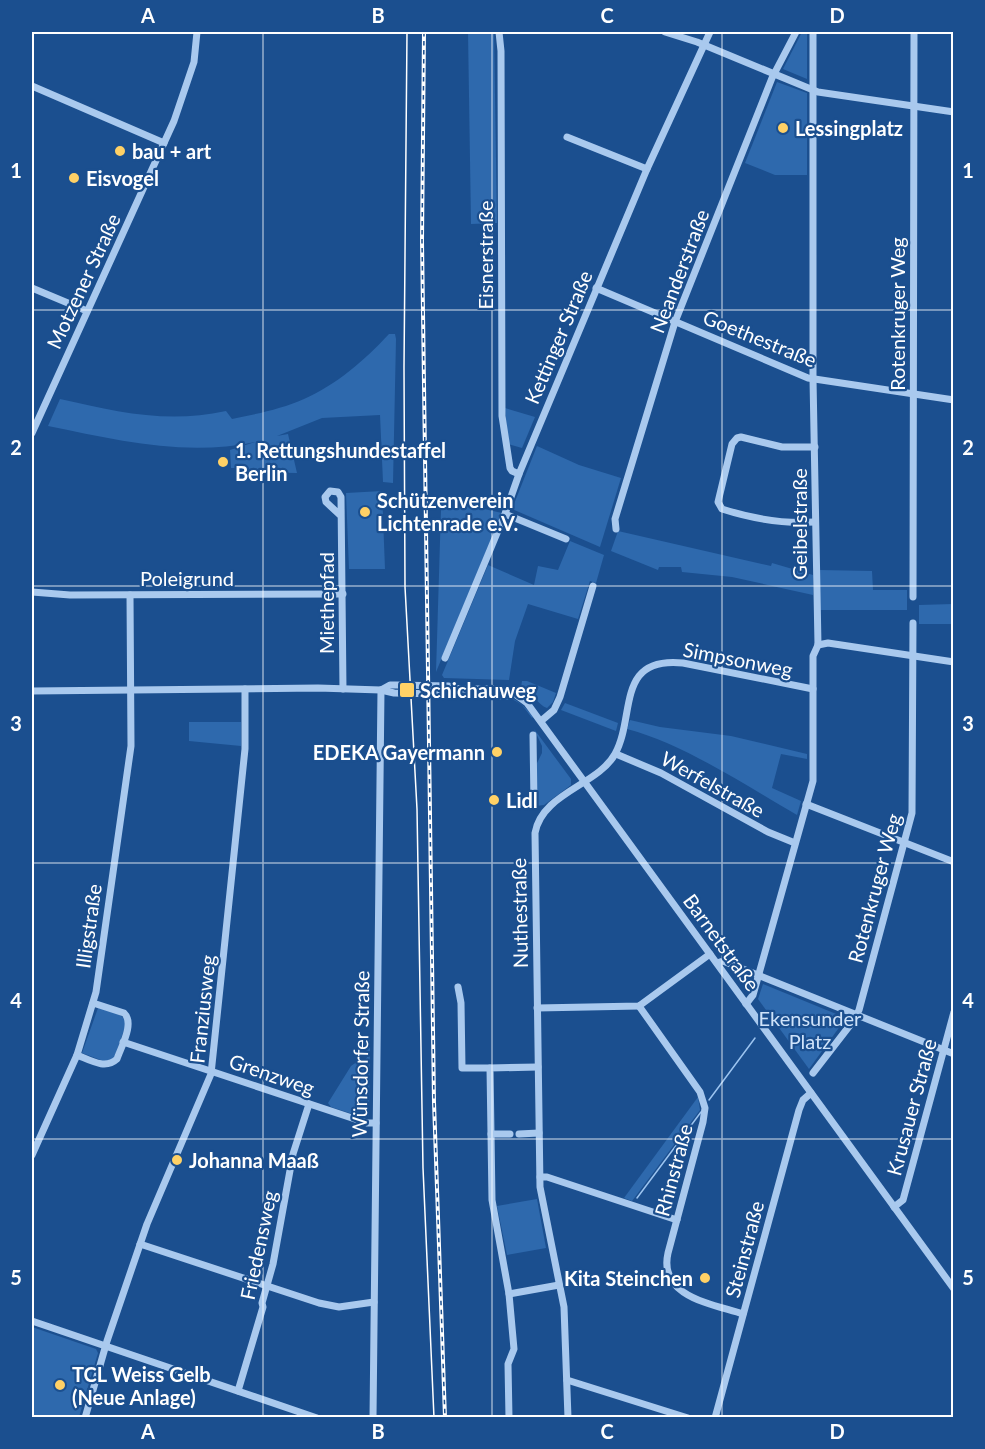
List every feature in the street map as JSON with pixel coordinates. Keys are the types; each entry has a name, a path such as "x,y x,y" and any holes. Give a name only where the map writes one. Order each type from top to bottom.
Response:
{"street":[{"name":"Motzener Straße","path":"32,434 164,143 190,76 197,32"},
{"name":"Eisnerstraße","path":"499,32 502,416 510,468 519,474"},
{"path":"665,32 818,92 954,112"},
{"name":"Kettinger Straße","path":"445,658 646,169 710,32"},
{"name":"Neanderstraße","path":"616,529 615,519 675,322 774,73 796,32"},
{"name":"Geibelstraße","path":"746,1004 753,995 813,781 813,656 818,645 814,522 813,32"},
{"name":"Rotenkruger Weg","path":"913,597 914,32"},
{"path":"32,86 164,143"},
{"path":"567,137 646,169"},
{"path":"32,288 87,311"},
{"name":"Goethestraße","path":"596,288 813,379 954,400"},
{"path":"814,522 794,523 765,519 725,510 719,507 718,502 732,444 737,438 782,447 815,447"},
{"path":"505,514 566,539"},
{"name":"Miethepfad","path":"341,516 343,689"},
{"path":"541,721 554,710 560,697 593,586"},
{"name":"Poleigrund","path":"32,592 70,595 343,594"},
{"name":"Illigstraße","path":"32,1155 77,1055 93,1003 131,746 130,595"},
{"name":"Rotenkruger Weg","path":"813,1073 857,1015 912,809 913,623"},
{"path":"818,645 828,644 954,662"},
{"name":"Simpsonweg","path":"616,754 634,684 645,671 658,665 683,663 758,680 813,689"},
{"path":"32,693 245,689 381,690"},
{"name":"Franziusweg","path":"85,1418 105,1347 152,1211 212,1071 245,749 245,689"},
{"name":"Barnetstraße","path":"381,690 394,693 439,694 459,689 499,689 512,693 527,703 954,1289"},
{"name":"Wünsdorfer Straße","path":"373,1418 381,690"},
{"path":"533,735 534,804"},
{"path":"585,781 616,754"},
{"name":"Werfelstraße","path":"616,754 661,773 768,832 795,843"},
{"name":"Nuthestraße","path":"568,1418 565,1320 540,1177 536,829 543,813 585,781"},
{"path":"806,804 954,862"},
{"path":"537,1008 639,1006 710,954"},
{"path":"717,963 723,961 954,1054"},
{"path":"458,987 461,1003 462,1068 538,1067"},
{"path":"77,1055 103,1064 111,1064 117,1059 129,1024 127,1016 93,1003"},
{"name":"Rhinstraße","path":"639,1006 693,1081 705,1108 667,1258 666,1264 672,1282 687,1295 743,1314"},
{"name":"Krusauer Straße","path":"894,1207 903,1200 954,1012"},
{"name":"Grenzweg","path":"123,1042 367,1123 376,1123"},
{"path":"489,1068 492,1200 509,1294 514,1349 508,1364 509,1418"},
{"name":"Steinstraße","path":"715,1418 799,1110 803,1100 811,1093"},
{"name":"Friedensweg","path":"238,1391 263,1306 294,1154 309,1104"},
{"path":"519,1134 539,1133"},
{"path":"491,1134 510,1134"},
{"path":"540,1177 548,1177 677,1220"},
{"path":"140,1244 319,1303 339,1307 374,1302"},
{"path":"509,1294 559,1285"},
{"path":"32,1321 317,1418"},
{"path":"567,1380 688,1418"}],"green space":[{"path":"468,32 494,32 497,223 471,224"},
{"path":"802,32 807,32 807,79 783,69"},
{"path":"777,82 807,93 807,175 775,175 745,163"},
{"path":"389,334 395,334 396,339 393,483 383,482 380,415 322,418 277,436 288,434 297,473 240,472 239,468 231,468 230,450 255,442 203,448 151,445 48,426 60,399 143,415 204,415 226,411 232,419 269,411 296,403 327,387 360,362"},
{"path":"505,408 535,417 522,448 508,444"},
{"path":"537,446 579,465 621,478 600,547 512,509"},
{"name":"Schützenverein Lichtenrade e.V.","path":"382,491 385,569 349,569 346,493"},
{"path":"449,501 502,513 436,672 441,509"},
{"path":"618,531 771,566 772,563 813,575 813,595 732,577 682,572 681,567 659,567 658,570 611,551"},
{"path":"570,541 604,555 596,583 590,581 578,619 528,604 515,641 509,680 444,678 442,675 488,565 534,585 538,566 558,570"},
{"path":"819,570 872,571 873,590 907,590 907,610 819,610"},
{"path":"953,604 953,624 919,624 919,605"},
{"path":"522,681 556,693 553,702 547,708 544,707 521,687"},
{"path":"494,693 516,700 522,705 514,700 472,699 474,694"},
{"path":"565,703 618,723 616,731 561,710"},
{"path":"630,720 660,727 731,736 807,754 807,759 781,754 772,788 801,801 797,815 692,755 670,744 627,729"},
{"path":"189,722 241,722 241,746 189,741"},
{"path":"534,729 571,779 571,785 544,805 536,806 535,767 542,753 542,746"},
{"name":"Ekensunder Platz","path":"763,984 846,1018 809,1069 758,999"},
{"path":"98,1008 119,1014 126,1024 114,1059 106,1062 82,1053"},
{"path":"364,1039 370,1040 369,1116 365,1118 331,1107 328,1103 351,1066 361,1059 365,1060 368,1056 357,1049"},
{"path":"698,1097 700,1110 632,1201 624,1198"},
{"path":"537,1199 546,1248 507,1255 497,1206"},
{"name":"TCL Weiss Gelb (Neue Anlage)","path":"32,1327 96,1349 98,1353 79,1417 32,1417"}],"waterway":[{"path":"709,1100 755,1038"},
{"path":"637,1198 701,1112"}],"tram line":[{"path":"407,32 405,587 417,809 423,1168 434,1418"}],"railway":[{"path":"424,32 422,241 434,1102 445,1418"}],"place":[{"name":"Lessingplatz","path":"783,128"},
{"name":"bau + art","path":"120,151"},
{"name":"Eisvogel","path":"74,178"},
{"name":"1. Rettungshundestaffel Berlin","path":"223,462"},
{"name":"Schützenverein Lichtenrade e.V.","path":"365,512"},
{"name":"Schichauweg","path":"407,690"},
{"name":"EDEKA Gayermann","path":"497,752"},
{"name":"Lidl","path":"494,800"},
{"name":"Johanna Maaß","path":"177,1160"},
{"name":"Kita Steinchen","path":"705,1278"},
{"name":"TCL Weiss Gelb (Neue Anlage)","path":"60,1385"}]}
